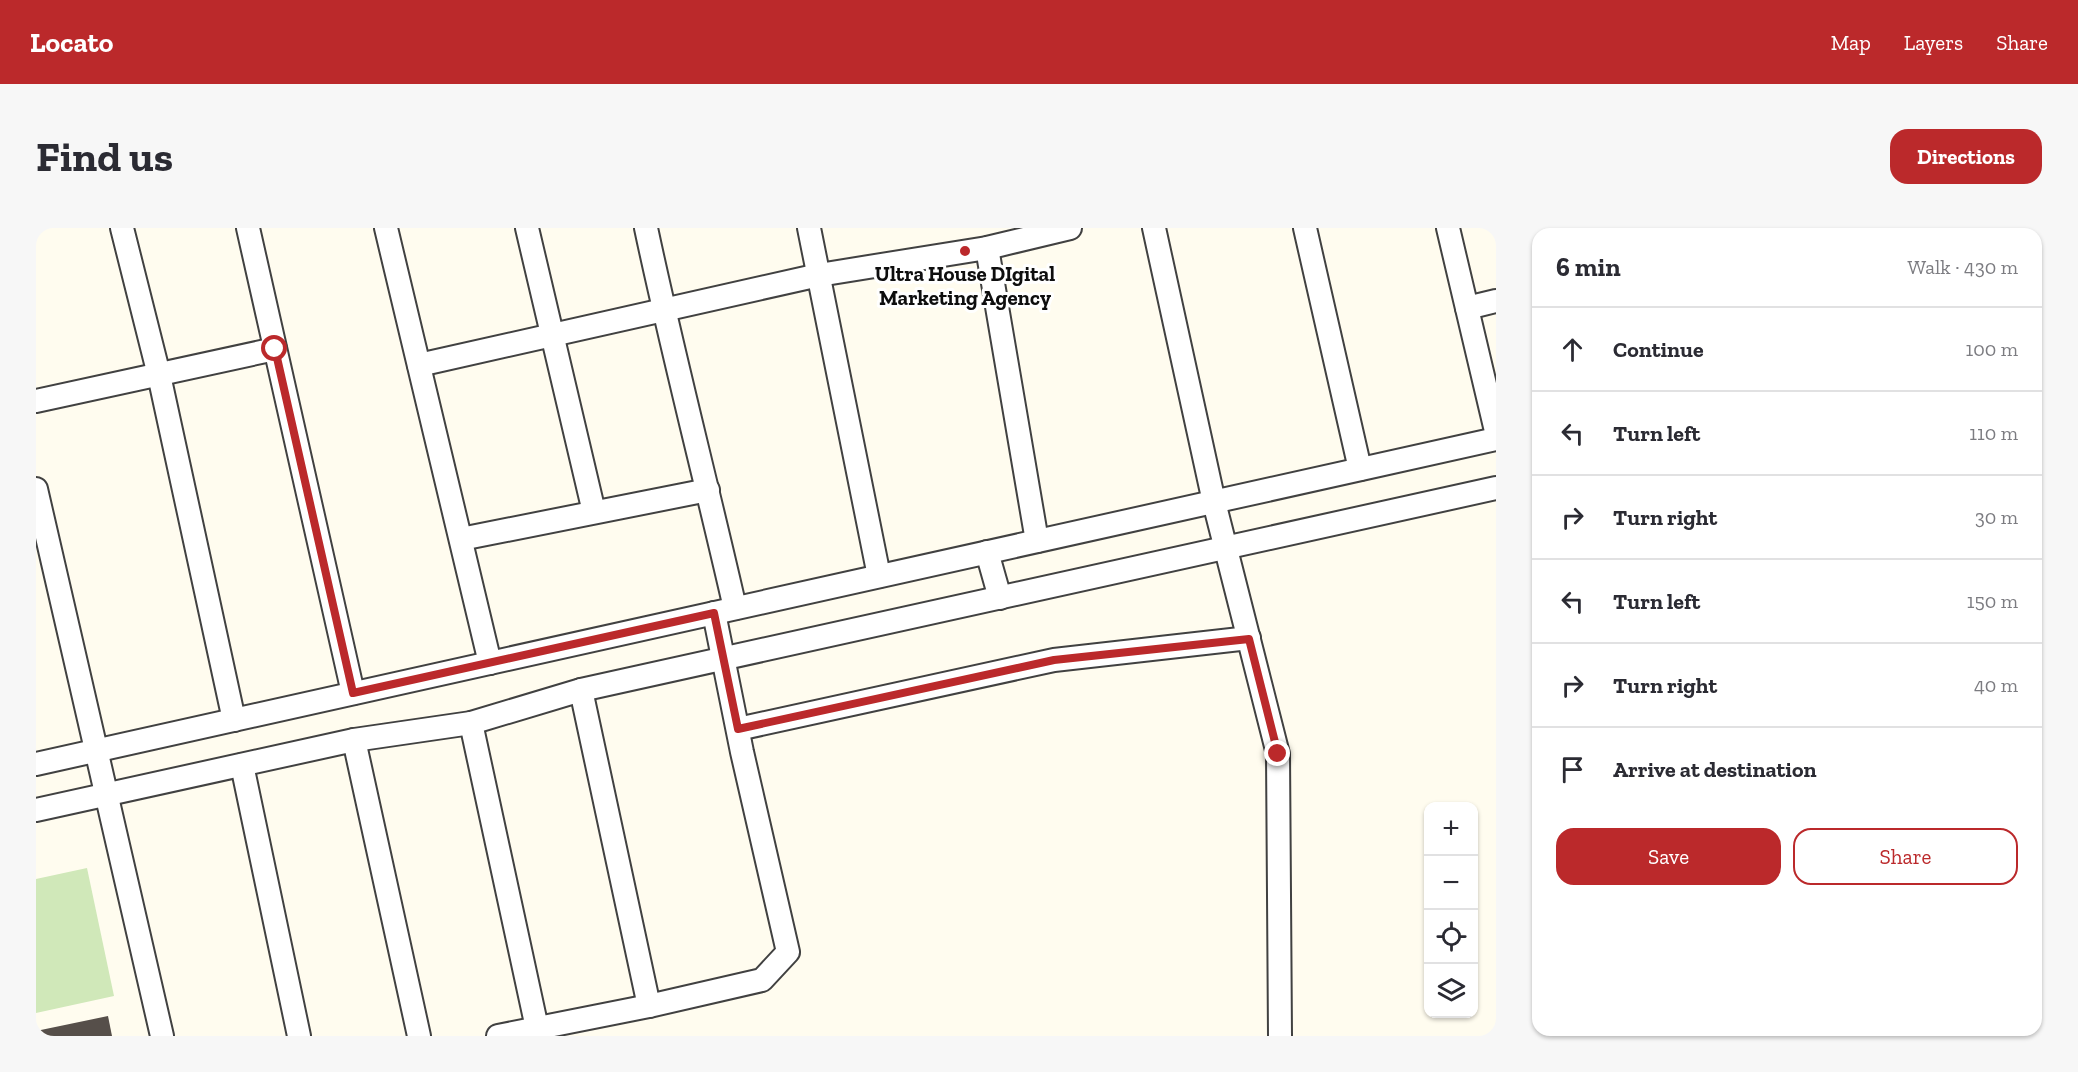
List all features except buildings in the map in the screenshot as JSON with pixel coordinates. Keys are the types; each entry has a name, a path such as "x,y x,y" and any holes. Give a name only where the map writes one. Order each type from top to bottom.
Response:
{"street":[{"path":"122,228 159,375 234,720"},
{"path":"248,228 353,693"},
{"path":"386,228 490,663"},
{"path":"527,228 594,512"},
{"path":"498,1036 649,1006 762,980 788,952 724,659 724,611 708,490 663,310 646,228"},
{"path":"809,228 879,576"},
{"path":"419,365 819,275 987,248 1070,228"},
{"path":"1154,228 1214,502 1278,754 1280,1036"},
{"path":"1305,228 1360,470"},
{"path":"1448,228 1496,431"},
{"path":"987,248 1037,541"},
{"path":"1467,308 1496,301"},
{"path":"36,401 275,349"},
{"path":"36,764 1496,439"},
{"path":"36,810 354,740 471,723 580,690 1496,488"},
{"path":"36,489 162,1036"},
{"path":"461,538 708,490"},
{"path":"987,552 1000,598"},
{"path":"738,729 1054,660 1249,639"},
{"path":"580,690 649,1006"},
{"path":"471,723 537,1028"},
{"path":"354,740 419,1036"},
{"path":"242,765 299,1036"}],"green space":[{"path":"87,868 114,996 36,1013 36,879"}],"place":[{"name":"Ultra House DIgital Marketing Agency","path":"965,251"}],"route":[{"path":"275,349 353,693 714,613 738,729 1054,660 1249,639 1278,754"}]}
